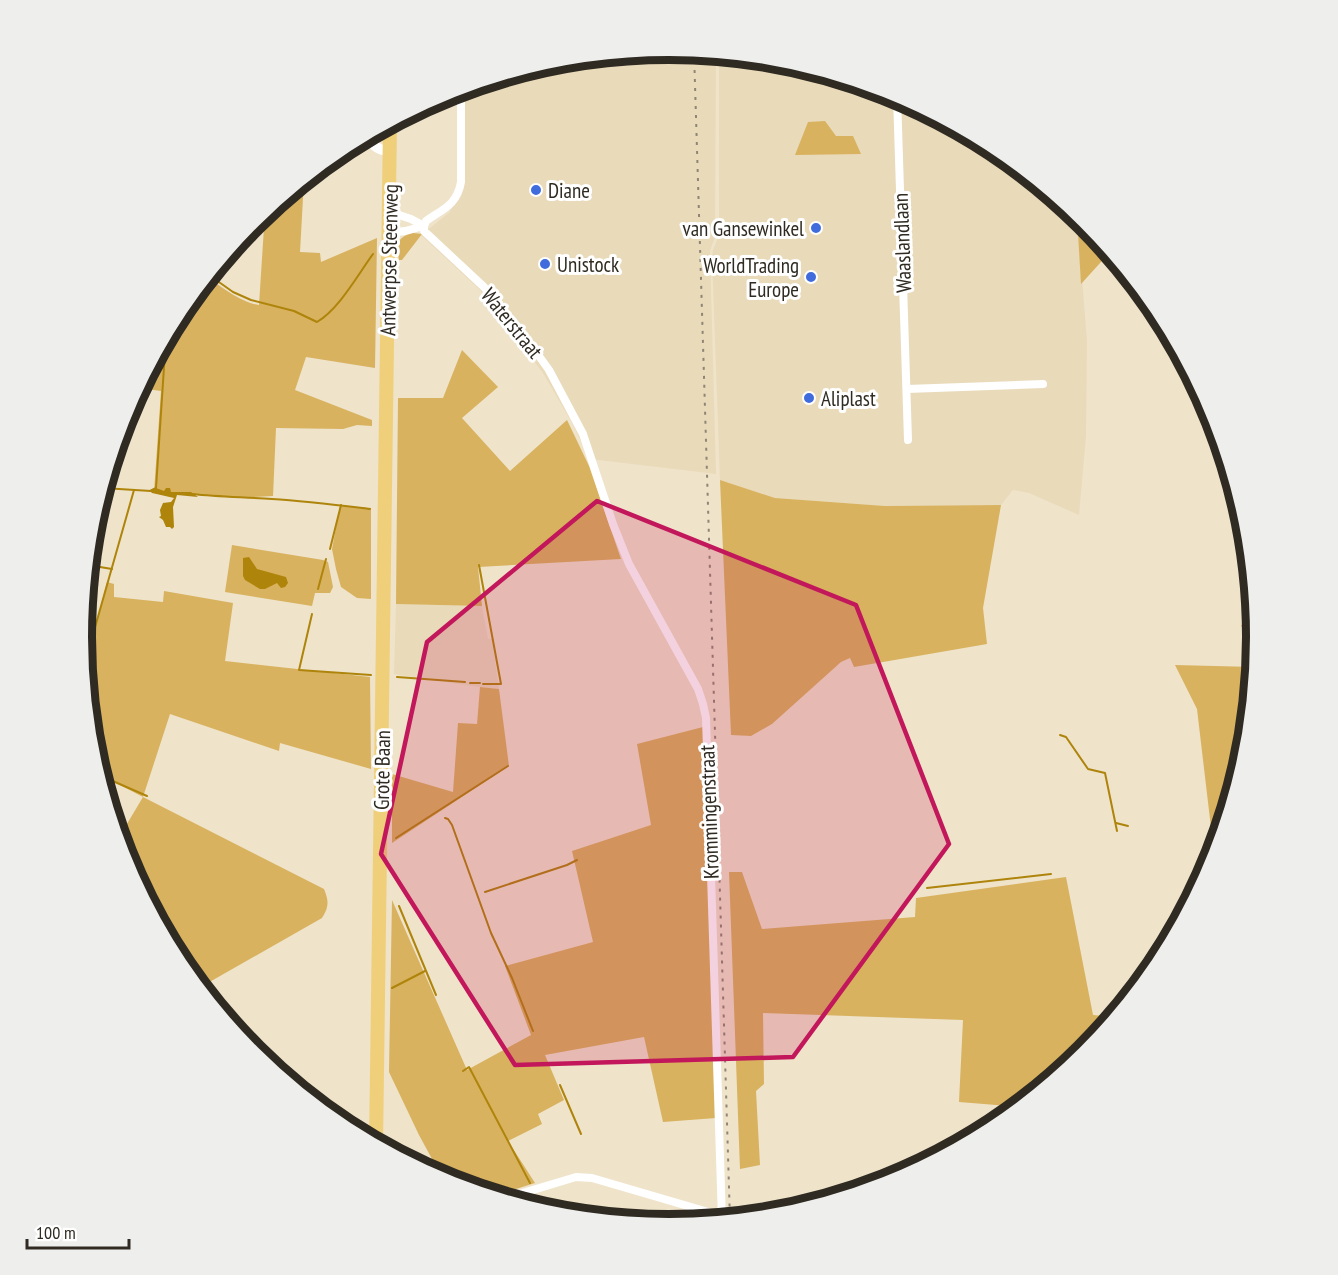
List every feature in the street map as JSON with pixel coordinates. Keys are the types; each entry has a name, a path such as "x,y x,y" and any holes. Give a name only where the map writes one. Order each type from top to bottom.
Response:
{"main road":[{"name":"Antwerpse Steenweg","path":"387,396 390,132"},
{"name":"Grote Baan","path":"376,1136 387,396"}],"street":[{"path":"424,226 426,221 454,201 459,191 461,183 461,99"},
{"name":"Waaslandlaan","path":"897,107 908,440"},
{"path":"371,143 376,148 390,151"},
{"path":"390,212 424,226"},
{"path":"390,232 424,226"},
{"name":"Waterstraat","path":"424,226 424,231 484,287 526,338 549,370 583,434"},
{"path":"907,389 1043,384"},
{"name":"Krommingenstraat","path":"583,434 620,544 698,689 706,718 722,1212"},
{"path":"518,1194 576,1177 592,1178 708,1214"}],"highlighted area":[{"path":"597,501 856,605 949,844 793,1057 515,1065 381,854 427,642"}],"shaded area":[{"path":"669,60 716,62 715,237 710,251 716,474 590,459 543,373 479,289 421,235 450,212 457,192 457,101 520,80 594,65"},
{"path":"719,62 782,71 855,91 890,104 958,137 1021,179 1078,230 1087,341 1086,436 1079,515 1029,493 1013,490 1001,505 885,506 775,498 720,480 712,258 719,235"},
{"path":"825,121 836,136 853,136 861,154 795,155 808,122"},
{"path":"303,190 300,252 320,253 321,262 377,238 375,368 306,357 295,390 372,420 372,426 357,425 343,429 276,428 273,496 239,498 154,492 161,391 148,389 169,349 214,282 239,298 259,305 264,226"},
{"path":"1078,230 1104,258 1081,284"},
{"path":"413,233 422,234 402,260 399,260 399,242"},
{"path":"462,350 498,387 462,418 510,471 567,420 589,466 621,559 478,567 482,606 396,604 398,398 443,398"},
{"path":"720,480 775,498 885,506 1001,505 983,608 987,644 854,667 850,658 841,662 772,724 751,736 731,735"},
{"path":"156,488 164,491 170,488 171,492 191,492 198,497 177,495 173,507 174,527 172,529 166,527 159,517 163,503 171,502 174,498 150,491"},
{"path":"340,506 371,508 371,599 357,598 341,587 332,549"},
{"path":"232,545 328,562 333,587 330,593 315,593 312,606 225,592"},
{"path":"249,557 257,569 286,577 288,583 281,588 277,583 260,589 245,580 243,558"},
{"path":"107,582 114,584 114,597 163,602 164,591 233,603 225,661 370,677 371,769 280,743 279,751 170,714 143,797 109,779 96,713 92,639"},
{"path":"396,604 482,606 488,639 492,639 499,689 394,674"},
{"path":"1241,625 1246,625 1246,636"},
{"path":"1175,665 1245,667 1242,713 1235,750 1227,787 1212,834 1197,709"},
{"path":"480,687 499,689 509,766 392,843 392,774 453,792 458,723 477,724"},
{"path":"703,727 716,1118 663,1122 644,1037 545,1055 564,1100 538,1114 542,1124 508,1141 535,1183 508,1191 448,1171 435,1165 389,1072 392,900 467,1070 531,1035 505,966 593,942 572,851 651,825 637,744"},
{"path":"143,797 324,889 328,904 326,911 322,918 207,983 169,926 151,893 124,829"},
{"path":"729,872 742,872 762,929 915,917 916,898 1066,877 1093,1015 1105,1016 1050,1072 1007,1106 959,1102 963,1020 763,1013 764,1084 756,1091 760,1165 740,1169"}],"waterway":[{"path":"216,280 233,292 251,300 294,311 317,322 340,301 373,254"},
{"path":"150,491 156,488 165,357"},
{"path":"111,488 151,491"},
{"path":"92,638 134,490"},
{"path":"193,494 297,501 370,509"},
{"path":"330,549 341,505"},
{"path":"318,589 326,559"},
{"path":"479,565 501,684 483,684"},
{"path":"96,566 112,569"},
{"path":"312,614 299,670 371,675"},
{"path":"397,677 465,682"},
{"path":"470,683 480,683"},
{"path":"1060,735 1066,737 1088,769 1105,773 1117,831"},
{"path":"396,838 508,766"},
{"path":"109,780 147,796"},
{"path":"445,818 452,825 491,933 533,1031"},
{"path":"1116,823 1128,826"},
{"path":"485,892 577,860"},
{"path":"927,888 1051,874"},
{"path":"399,906 436,995"},
{"path":"392,988 425,971"},
{"path":"463,1071 469,1067 530,1183"},
{"path":"560,1085 581,1134"}],"railway":[{"path":"694,61 730,1212"}],"place":[{"name":"Diane","path":"536,190"},
{"name":"van Gansewinkel","path":"816,228"},
{"name":"Unistock","path":"545,264"},
{"name":"WorldTrading Europe","path":"811,277"},
{"name":"Aliplast","path":"809,398"}]}
